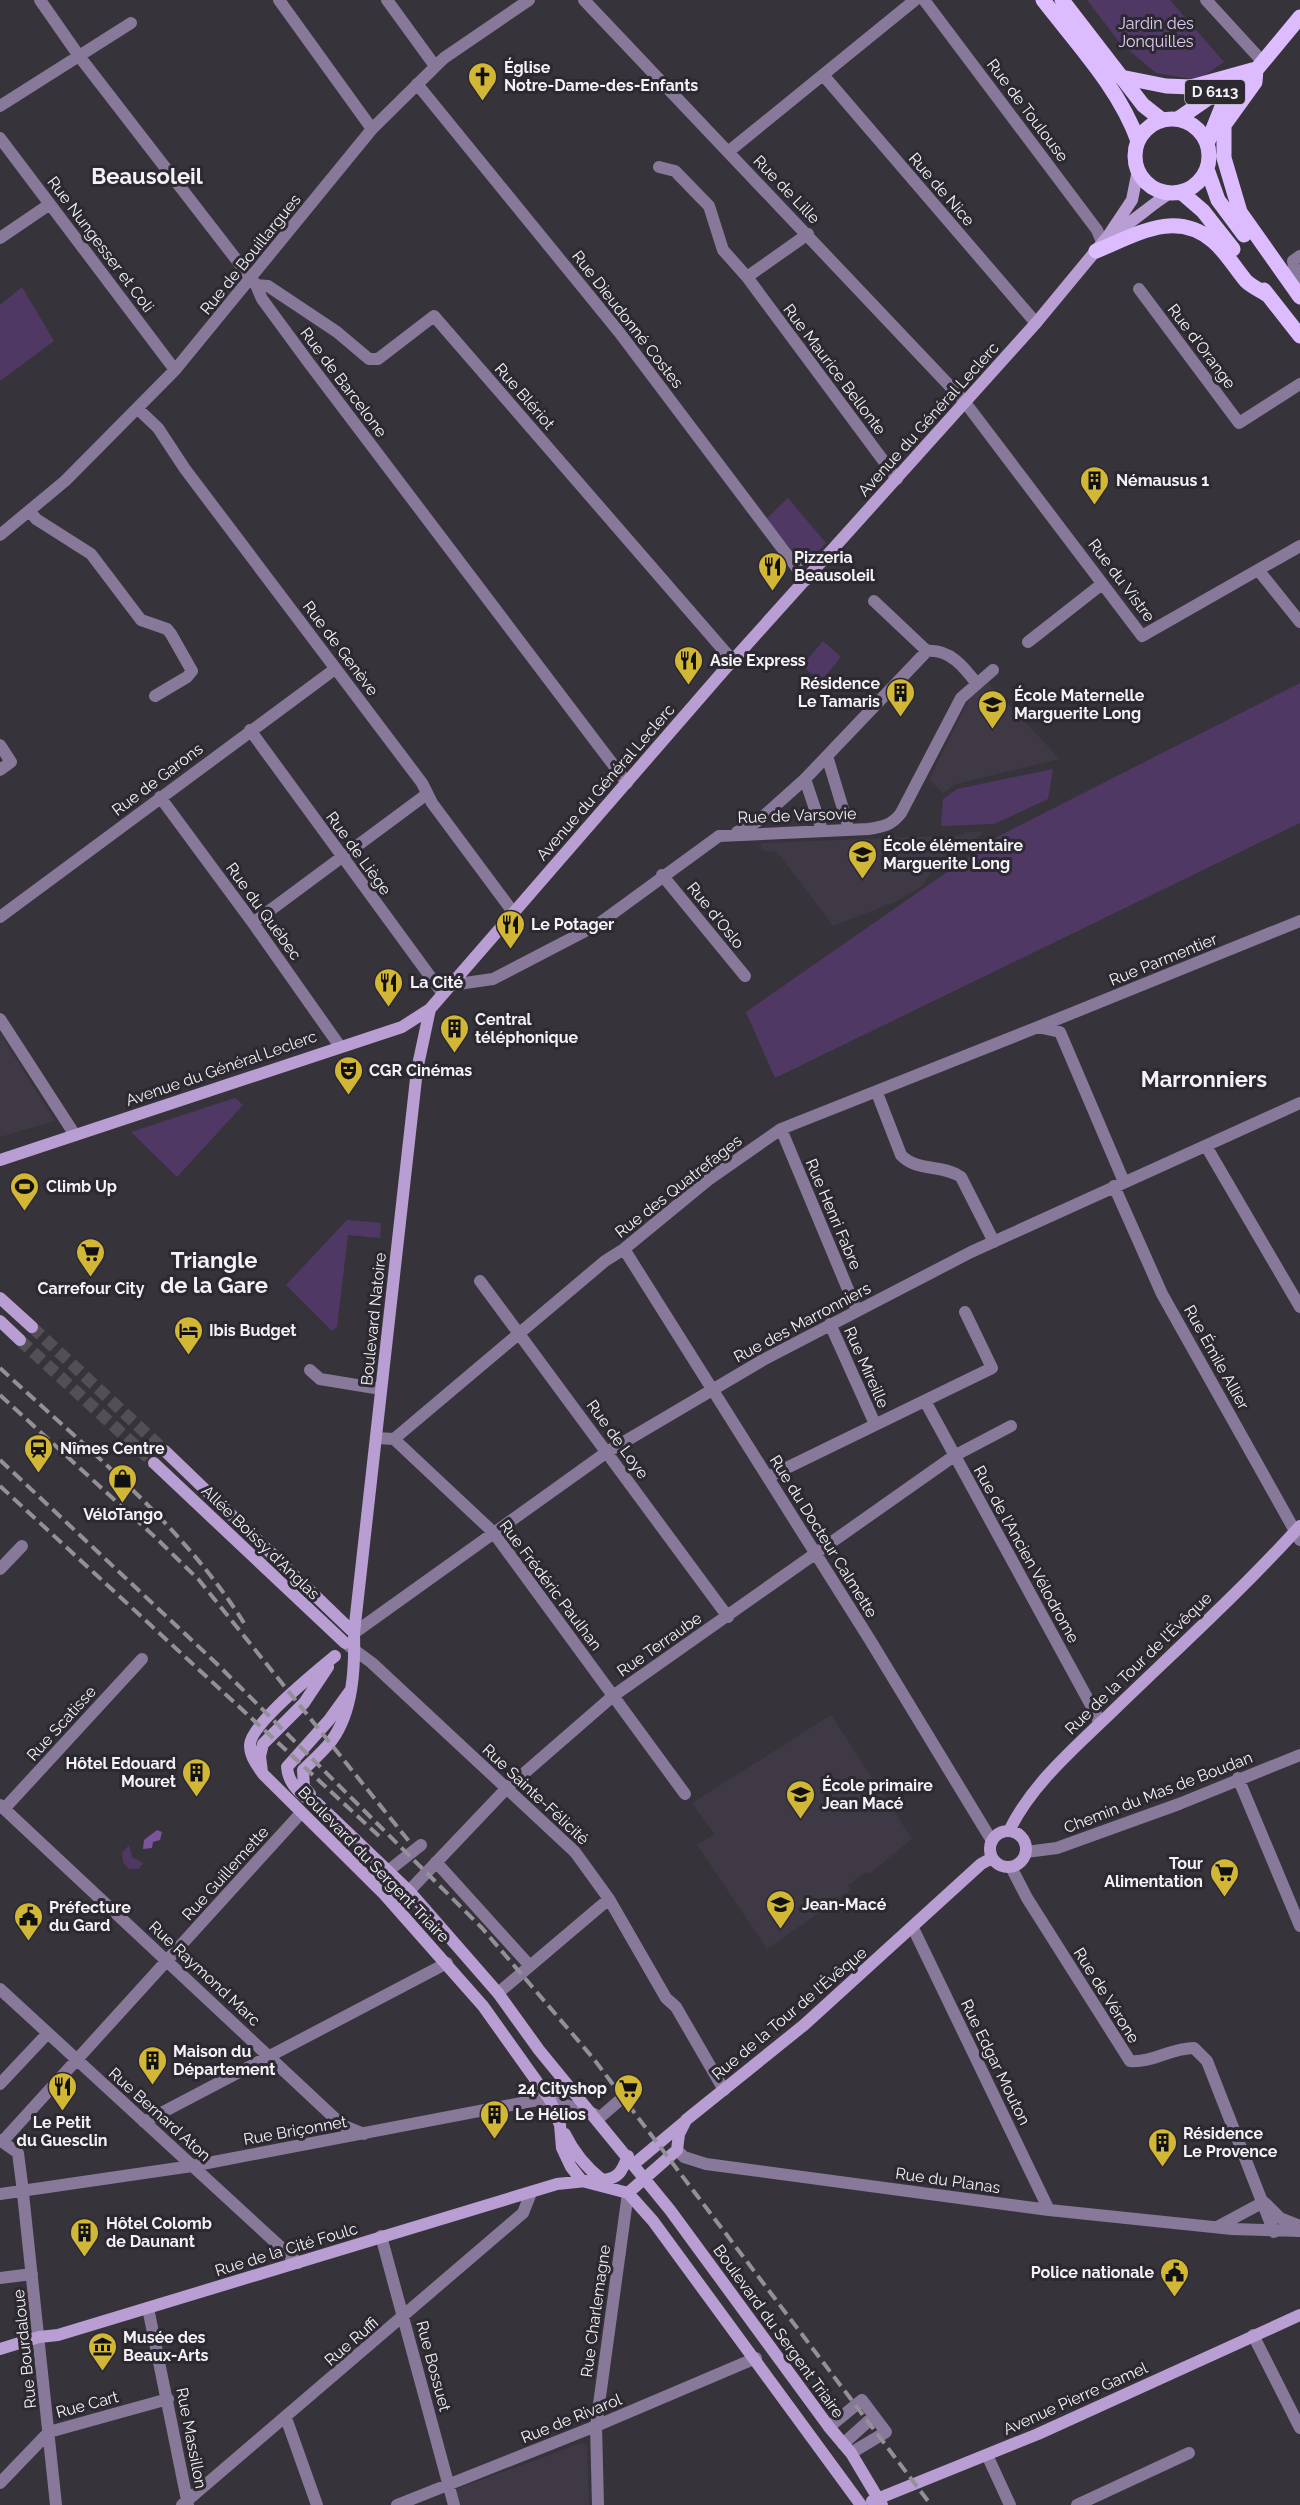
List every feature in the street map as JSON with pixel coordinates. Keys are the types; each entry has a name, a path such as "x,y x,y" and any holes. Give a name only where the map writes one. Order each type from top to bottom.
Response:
{"main road":[{"path":"1043,0 1113,92 1129,117 1138,141"},
{"path":"1062,0 1143,105 1162,120"},
{"name":"D 6113","path":"1207,144 1223,104 1300,17"},
{"path":"1121,77 1166,86 1191,87 1259,65"},
{"path":"1259,65 1255,82 1224,125 1224,158 1240,212 1300,297"},
{"name":"D 6113","path":"1178,119 1228,83 1259,65"},
{"path":"1300,309 1218,200 1207,169 1209,152 1207,144 1196,128 1178,119 1162,120 1148,128 1138,141 1136,151 1138,170 1151,186 1175,192 1203,211 1300,336"},
{"path":"1175,192 1197,184 1207,169"},
{"name":"Avenue du Général Leclerc","path":"0,1160 339,1045 402,1027 430,1009 733,661 1036,323 1102,243 1132,200 1138,170"},
{"name":"Avenue du Général Leclerc","path":"1102,243 1143,211 1175,192"},
{"path":"1102,243 1171,224 1190,227 1213,241 1248,283 1269,296"},
{"name":"Boulevard Natoire","path":"354,1633 417,1070 430,1009"},
{"path":"0,1298 32,1327"},
{"path":"0,1321 20,1340"},
{"name":"Allée Boissy d'Anglas","path":"165,1450 354,1633"},
{"name":"Allée Boissy d'Anglas","path":"154,1463 350,1647"},
{"name":"Rue de la Tour de l'Évêque","path":"1009,1832 1015,1817 1063,1759 1299,1532"},
{"path":"317,1803 304,1787 303,1770 333,1739 347,1709 350,1691 350,1647 354,1633"},
{"name":"Boulevard du Sergent Triaire","path":"350,1647 335,1656 301,1684 256,1729 249,1743 251,1756 263,1774 384,1894 483,2006 550,2100 560,2125 562,2148 582,2181"},
{"name":"Boulevard du Sergent Triaire","path":"350,1691 329,1720 287,1767 292,1784 310,1800 317,1803 409,1891 498,1993 539,2050 596,2116 645,2178 829,2427 847,2448 880,2502"},
{"path":"1009,1832 1024,1841 1026,1852 1021,1862 1011,1867 1000,1865 992,1858 992,1841 999,1834 1009,1832"},
{"name":"Rue de la Tour de l'Évêque","path":"602,2180 615,2178 631,2160 686,2120 804,2025 981,1864 992,1858"},
{"path":"628,2193 677,2150 679,2134 686,2120"},
{"path":"560,2125 574,2152 587,2169 602,2180"},
{"name":"Rue de la Cité Foulc","path":"0,2349 39,2337 58,2335 557,2184 602,2180"},
{"path":"582,2181 628,2193 653,2221 756,2358 780,2396 861,2505"},
{"name":"Avenue Pierre Gamel","path":"861,2505 880,2502 987,2456 1300,2315"}],"street":[{"name":"Rue de Barcelone","path":"40,0 79,56 253,282 262,299 309,363 627,783"},
{"path":"279,0 372,129"},
{"path":"387,0 435,66"},
{"name":"Rue de Bouillargues","path":"0,535 65,481 175,370 253,282 372,129 435,66 468,39 528,0"},
{"name":"Rue de Lille","path":"584,0 964,401"},
{"path":"728,152 915,0"},
{"name":"Rue de Toulouse","path":"924,0 1097,230 1102,243"},
{"path":"1206,0 1259,65"},
{"path":"0,106 130,23"},
{"name":"Rue de Nice","path":"824,76 1036,323"},
{"name":"Rue Dieudonné Costes","path":"417,84 619,332 806,580"},
{"name":"Rue Nungesser et Coli","path":"0,138 175,370"},
{"name":"Rue Maurice Bellonte","path":"659,167 675,171 708,206 723,250 747,277 897,479"},
{"path":"0,238 50,204"},
{"path":"747,277 808,234"},
{"path":"1300,256 1293,261 1296,276 1300,281"},
{"name":"Rue Blériot","path":"253,282 268,286 337,332 369,359 378,359 434,316 733,661"},
{"name":"Rue d'Orange","path":"1139,289 1239,423 1300,384"},
{"name":"Rue du Vistre","path":"964,401 1142,636 1300,546"},
{"name":"Rue de Genève","path":"138,409 173,447 186,468 422,783 427,794 513,912"},
{"path":"30,511 36,519 91,554 141,620 167,629 171,634 192,671 187,677 155,696"},
{"path":"1259,571 1300,622"},
{"path":"1028,642 1101,584"},
{"path":"874,601 927,651"},
{"path":"734,834 758,821 805,779 927,651 939,650 952,657 962,664 977,684"},
{"name":"Rue de Garons","path":"0,917 249,730 335,669"},
{"name":"Rue de Varsovie","path":"447,990 493,979 597,925 662,875 720,836 882,828 894,822 901,813 961,698 993,670"},
{"name":"Rue de Liège","path":"249,730 341,857 447,990"},
{"path":"0,745 11,762 0,770"},
{"path":"827,756 847,822"},
{"path":"805,779 822,830"},
{"path":"254,923 427,794"},
{"name":"Rue du Québec","path":"160,797 254,923 339,1045"},
{"name":"Rue d'Oslo","path":"662,875 745,976"},
{"name":"Rue Parmentier","path":"1038,1028 1300,921"},
{"path":"0,1018 75,1135"},
{"path":"1038,1028 1060,1032 1119,1184"},
{"name":"Rue des Quatrefages","path":"394,1439 605,1261 624,1249 708,1180 781,1129 1038,1028"},
{"path":"877,1093 901,1155 906,1161 954,1172 961,1178 994,1242"},
{"name":"Rue des Marronniers","path":"354,1633 607,1452 713,1389 830,1324 994,1242 1300,1102"},
{"name":"Rue Henri Fabre","path":"781,1129 857,1311"},
{"path":"1206,1146 1300,1307"},
{"name":"Rue Émile Allier","path":"1119,1184 1162,1294 1299,1532"},
{"name":"Rue du Docteur Calmette","path":"624,1249 768,1477 992,1841"},
{"name":"Rue de Loye","path":"480,1281 520,1332 728,1617"},
{"path":"768,1477 992,1368 965,1312"},
{"name":"Rue Mireille","path":"830,1324 875,1424"},
{"path":"310,1370 320,1379 381,1389"},
{"name":"Rue de l'Ancien Vélodrome","path":"925,1401 1097,1716 1099,1724"},
{"name":"Rue Terraube","path":"409,1891 506,1789 614,1696 954,1456 1011,1426"},
{"path":"376,1438 394,1439"},
{"name":"Rue Frédéric Paulhan","path":"394,1439 493,1532 685,1794"},
{"path":"0,1569 22,1546"},
{"name":"Rue Sainte-Félicité","path":"350,1647 372,1663 575,1852 609,1899 666,1998 676,2007 724,2090"},
{"name":"Rue Scatisse","path":"2,1807 142,1659"},
{"name":"Chemin du Mas de Boudan","path":"1026,1852 1057,1848 1179,1804 1238,1778 1300,1755"},
{"path":"1238,1778 1300,1926"},
{"name":"Rue Raymond Marc","path":"2,1807 342,2125 365,2134"},
{"name":"Rue Guillemette","path":"1,2141 301,1813"},
{"path":"388,1871 421,1845"},
{"path":"436,1862 530,1966"},
{"name":"Rue de Vérone","path":"1011,1867 1038,1917 1130,2061 1140,2062 1180,2048 1194,2048 1207,2061 1274,2232"},
{"path":"498,1993 609,1899"},
{"name":"Rue Edgar Mouton","path":"913,1928 1049,2210"},
{"path":"144,2122 447,1963"},
{"name":"Rue Bernard Aton","path":"0,1989 298,2263"},
{"path":"0,2084 48,2033"},
{"path":"596,2116 628,2093"},
{"name":"Rue Briçonnet","path":"0,2194 192,2166 532,2101 550,2100 596,2116"},
{"name":"Rue Bourdaloue","path":"1,2141 18,2153 24,2191 56,2505"},
{"name":"Rue du Planas","path":"677,2150 684,2157 706,2164 1049,2210 1274,2232 1300,2231"},
{"name":"Rue Ruffi","path":"186,2504 523,2213 531,2193"},
{"name":"Rue Charlemagne","path":"598,2505 596,2426 628,2193"},
{"path":"1219,2226 1262,2200"},
{"name":"Rue de Vérone","path":"1262,2200 1280,2218 1300,2226"},
{"name":"Rue Bossuet","path":"381,2236 454,2505"},
{"path":"0,2278 32,2274"},
{"name":"Rue Massillon","path":"148,2308 168,2399 186,2504"},
{"path":"1253,2335 1300,2428"},
{"name":"Rue de Rivarol","path":"397,2505 596,2426 756,2358"},
{"name":"Rue Cart","path":"0,2483 50,2432 168,2399"},
{"name":"Boulevard du Sergent Triaire","path":"829,2427 862,2400 886,2432 847,2448"},
{"path":"847,2448 874,2416"},
{"path":"286,2418 317,2505"},
{"path":"1077,2505 1189,2453"},
{"path":"987,2456 1010,2505"}],"shaded area":[{"name":"École Maternelle Marguerite Long","path":"988,683 1060,759 956,784 943,793 929,780 969,699"},
{"name":"École élémentaire Marguerite Long","path":"965,832 984,832 933,870 921,887 895,902 833,926 777,852 761,850 761,843 964,835"},
{"path":"0,1033 55,1121 0,1137"},
{"name":"École primaire Jean Macé","path":"831,1715 912,1839 869,1874 866,1872 848,1885 851,1890 767,1949 697,1845 714,1834 692,1803"},
{"path":"157,1830 162,1832 160,1840 153,1842 152,1848 143,1849 144,1840"},
{"path":"582,2443 587,2446 589,2505 460,2505 456,2489"}],"green space":[{"name":"Jardin des Jonquilles","path":"1087,0 1170,0 1224,62 1198,80 1156,73 1120,43"},
{"path":"22,287 54,341 0,381 0,305"},
{"path":"788,498 826,543 804,565 766,519"},
{"path":"823,641 841,657 821,681 802,666"},
{"path":"1300,683 1300,823 775,1078 746,1012 999,836"},
{"path":"1053,769 1048,799 994,824 941,826 943,799 957,789"},
{"path":"235,1098 243,1105 177,1177 131,1132"},
{"path":"347,1220 381,1223 380,1238 348,1235 337,1327 332,1331 286,1285"},
{"path":"129,1845 132,1857 143,1863 139,1869 129,1869 123,1862 122,1853"}],"tunnel":[{"path":"32,1327 165,1451"},
{"path":"20,1340 154,1463"}],"railway":[{"path":"0,1368 162,1519 219,1587 244,1623"},
{"path":"0,1395 199,1580 412,1845"},
{"path":"0,1460 216,1663 482,1928 593,2058 931,2505"},
{"path":"0,1486 379,1836"}],"place":[{"name":"Église Notre-Dame-des-Enfants","path":"483,102"},
{"name":"Némausus 1","path":"1095,506"},
{"name":"Pizzeria Beausoleil","path":"773,592"},
{"name":"Asie Express","path":"689,686"},
{"name":"Résidence Le Tamaris","path":"901,718"},
{"name":"École Maternelle Marguerite Long","path":"993,730"},
{"name":"École élémentaire Marguerite Long","path":"862,880"},
{"name":"Le Potager","path":"510,950"},
{"name":"La Cité","path":"389,1008"},
{"name":"Central téléphonique","path":"454,1054"},
{"name":"CGR Cinémas","path":"348,1096"},
{"name":"Climb Up","path":"25,1212"},
{"name":"Carrefour City","path":"91,1278"},
{"name":"Ibis Budget","path":"188,1356"},
{"name":"Nîmes Centre","path":"39,1474"},
{"name":"VéloTango","path":"123,1504"},
{"name":"Hôtel Edouard Mouret","path":"197,1798"},
{"name":"École primaire Jean Macé","path":"801,1820"},
{"name":"Tour Alimentation","path":"1224,1898"},
{"name":"Jean-Macé","path":"781,1930"},
{"name":"Préfecture du Gard","path":"28,1942"},
{"name":"Maison du Département","path":"152,2086"},
{"name":"Le Petit du Guesclin","path":"62,2112"},
{"name":"24 Cityshop","path":"628,2114"},
{"name":"Le Hélios","path":"494,2140"},
{"name":"Résidence Le Provence","path":"1162,2168"},
{"name":"Hôtel Colomb de Daunant","path":"85,2258"},
{"name":"Police nationale","path":"1175,2298"},
{"name":"Musée des Beaux-Arts","path":"102,2372"}],"district":[{"name":"Beausoleil","path":"147,176"},
{"name":"Marronniers","path":"1204,1079"},
{"name":"Triangle de la Gare","path":"214,1272"}]}
